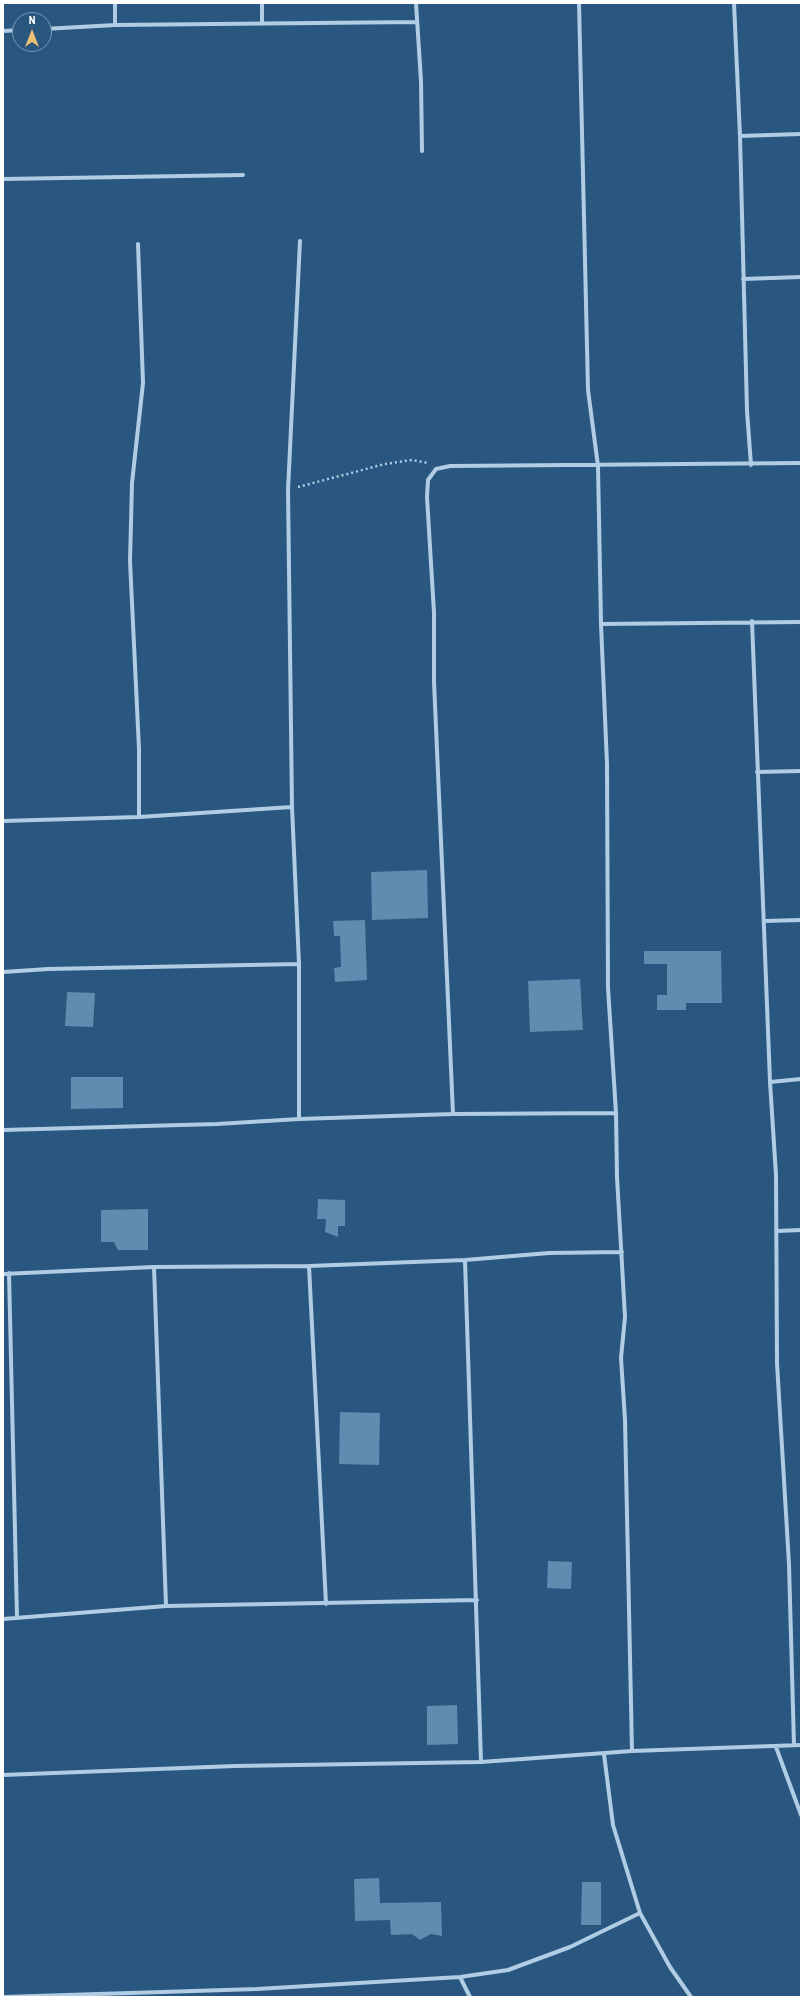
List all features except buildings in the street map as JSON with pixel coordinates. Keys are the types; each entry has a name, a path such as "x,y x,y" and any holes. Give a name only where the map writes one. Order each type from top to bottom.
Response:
{"street":[{"path":"115,3 115,25"},
{"path":"262,3 262,22"},
{"path":"416,3 416,22 421,81 422,151"},
{"path":"579,3 588,390 598,466 601,624 607,764 608,988 616,1113 625,1316 621,1358 625,1420 632,1751"},
{"path":"734,3 740,136 742,279 750,465"},
{"path":"52,29 115,25 262,22 416,22"},
{"path":"740,136 801,134"},
{"path":"3,179 243,175"},
{"path":"299,1119 299,964 292,807 288,490 300,241"},
{"path":"138,244 143,383 132,483 130,561 139,749 139,817"},
{"path":"742,279 801,277"},
{"path":"453,1114 434,682 434,614 426,497 428,480 436,469 450,466 750,465 801,463"},
{"path":"752,622 770,1082 776,1175 777,1362 789,1564 794,1746"},
{"path":"601,624 801,622"},
{"path":"757,772 801,771"},
{"path":"3,821 139,817 292,807"},
{"path":"764,921 801,920"},
{"path":"3,972 48,969 299,964"},
{"path":"770,1082 801,1079"},
{"path":"3,1130 217,1124 299,1119 453,1114 616,1113"},
{"path":"777,1231 801,1230"},
{"path":"3,1274 154,1267 309,1266 466,1260 549,1253 622,1252"},
{"path":"466,1260 481,1762"},
{"path":"309,1266 326,1604"},
{"path":"154,1267 166,1606"},
{"path":"9,1273 17,1618"},
{"path":"3,1619 166,1606 477,1600"},
{"path":"3,1775 234,1766 481,1762 632,1751 801,1745"},
{"path":"776,1747 801,1815"},
{"path":"604,1754 613,1825 640,1913 670,1967 691,1997"},
{"path":"3,1996 257,1990 460,1977 508,1970 570,1947 640,1913"},
{"path":"460,1977 470,1997"}],"path":[{"path":"288,490 397,462 412,460 427,462 436,469"}]}
